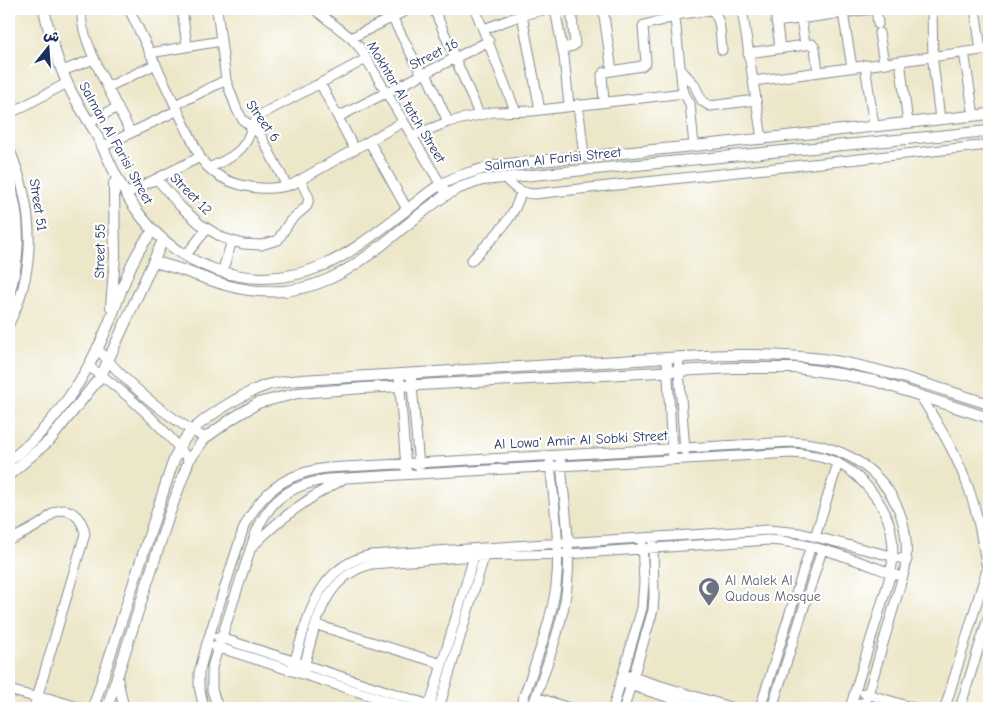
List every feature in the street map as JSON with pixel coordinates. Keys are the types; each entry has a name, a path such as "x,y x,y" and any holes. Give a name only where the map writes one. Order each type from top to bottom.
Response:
{"street":[{"name":"Salman Al Farisi Street","path":"44,9 50,36 62,71 126,194 153,231 163,240 185,256 222,272 236,275 265,278 280,277 308,271 335,260 440,185 468,173 498,165 989,114"},
{"path":"84,9 81,14 82,24 94,59 131,133"},
{"path":"129,9 200,157 209,168 226,179 246,186 267,188 287,186 301,181 403,122"},
{"path":"182,9 187,46"},
{"name":"Street 6","path":"217,9 226,80 237,110 243,120 260,134 287,186"},
{"name":"Mokhtar Al tatch Street","path":"314,9 351,38 366,59 446,195"},
{"path":"351,38 409,9"},
{"path":"434,9 479,114"},
{"path":"475,9 515,110"},
{"path":"484,28 524,12 547,9"},
{"path":"555,9 584,156"},
{"path":"562,48 575,44 571,9"},
{"path":"603,9 612,71"},
{"path":"742,9 762,139"},
{"path":"774,9 780,48"},
{"path":"776,22 868,9"},
{"path":"876,9 884,63"},
{"path":"932,9 932,57 940,119"},
{"path":"754,81 985,49 975,9"},
{"path":"604,101 601,78 606,72 642,66 646,62 644,25 675,14 710,10 718,16 722,50"},
{"path":"524,12 540,110"},
{"path":"843,13 852,67"},
{"path":"675,14 684,93 690,104 694,146"},
{"path":"392,17 448,122"},
{"path":"802,19 805,44"},
{"path":"150,53 221,41"},
{"name":"Street 16","path":"338,117 489,42"},
{"path":"748,53 812,44 816,48 818,72"},
{"path":"964,52 974,116"},
{"path":"62,71 94,59"},
{"path":"209,168 239,151 260,115 366,59"},
{"path":"900,61 908,123"},
{"path":"108,87 156,64"},
{"path":"865,65 874,126"},
{"path":"682,71 694,84 702,101 710,106 756,100"},
{"path":"102,146 131,133 226,80"},
{"path":"9,114 67,82"},
{"path":"320,83 355,150"},
{"path":"412,136 448,122 479,114 515,110 540,110 684,93"},
{"path":"89,122 118,107"},
{"name":"Salman Al Farisi Street","path":"154,262 172,266 218,283 240,288 267,292 314,286 352,268 446,195 482,180 989,131"},
{"path":"370,141 407,210"},
{"path":"504,177 521,192 534,194 989,145"},
{"name":"Street 51","path":"9,148 24,189 30,235 25,284 9,324"},
{"path":"126,194 200,157"},
{"name":"Street 12","path":"157,179 180,206 207,229 232,241 261,245 278,240 287,225 307,206 308,198 301,181"},
{"name":"Street 55","path":"108,324 115,258 114,184 118,180"},
{"path":"9,181 17,213 19,236 9,295"},
{"path":"471,261 512,217 518,205 521,192"},
{"path":"185,256 207,229"},
{"path":"9,461 40,434 59,410 88,366 108,324 135,258 153,231"},
{"path":"9,476 50,440 101,376 163,240"},
{"path":"222,272 232,241"},
{"path":"97,348 148,399 192,431 205,438"},
{"path":"93,708 179,448 192,431 220,410 266,386 283,381 666,358 759,355 823,360 878,371 989,404"},
{"path":"666,358 672,460"},
{"path":"678,358 685,459"},
{"path":"88,366 142,409 189,460"},
{"path":"107,708 170,512 189,460 205,438 258,403 282,396 316,391 667,371 797,368 875,381 989,418"},
{"path":"399,374 407,475"},
{"path":"411,374 420,474"},
{"path":"922,397 946,437 965,478 979,523 988,566 945,708"},
{"name":"Al Lowa' Amir Al Sobki Street","path":"204,708 199,686 199,673 243,530 248,517 265,495 287,479 313,470 406,463 792,442 819,444 845,453 867,467 881,481 892,497 904,528 906,560 903,577 864,707"},
{"name":"Al Lowa' Amir Al Sobki Street","path":"218,708 212,690 212,667 260,521 279,498 304,484 328,479 792,453 808,454 838,463 863,482 882,507 891,529 893,558 891,573 851,705"},
{"path":"532,708 565,602 567,587 568,543 560,454"},
{"path":"520,708 553,599 558,554 549,455"},
{"path":"815,537 838,463"},
{"path":"251,548 271,527 294,508 318,492 344,479"},
{"path":"9,540 28,532 56,512 66,511 76,516 83,524 85,534 34,708"},
{"path":"302,674 322,607 332,589 347,573 359,567 372,564 557,543 769,530 800,533 906,560"},
{"path":"612,708 642,608 644,582 642,538"},
{"path":"624,708 653,610 652,538"},
{"path":"293,666 318,594 331,576 349,562 371,555 480,552 568,554 768,540 811,546 903,577"},
{"path":"760,708 811,546"},
{"path":"772,708 822,550"},
{"path":"434,707 442,664 480,552"},
{"path":"434,707 480,552"},
{"path":"960,708 988,625 989,615"},
{"path":"317,625 442,664"},
{"path":"208,639 293,666 302,674 409,708"},
{"path":"293,666 305,664 434,707"},
{"path":"117,676 124,708"},
{"path":"622,678 733,708"},
{"path":"632,681 702,708"},
{"path":"9,690 38,698 48,698 81,708"},
{"path":"855,691 914,708"},
{"path":"536,697 569,708"},
{"path":"38,698 46,704 59,708"},
{"path":"851,705 876,708"}],"place":[{"name":"Al Malek Al Qudous Mosque","path":"709,607"}]}
